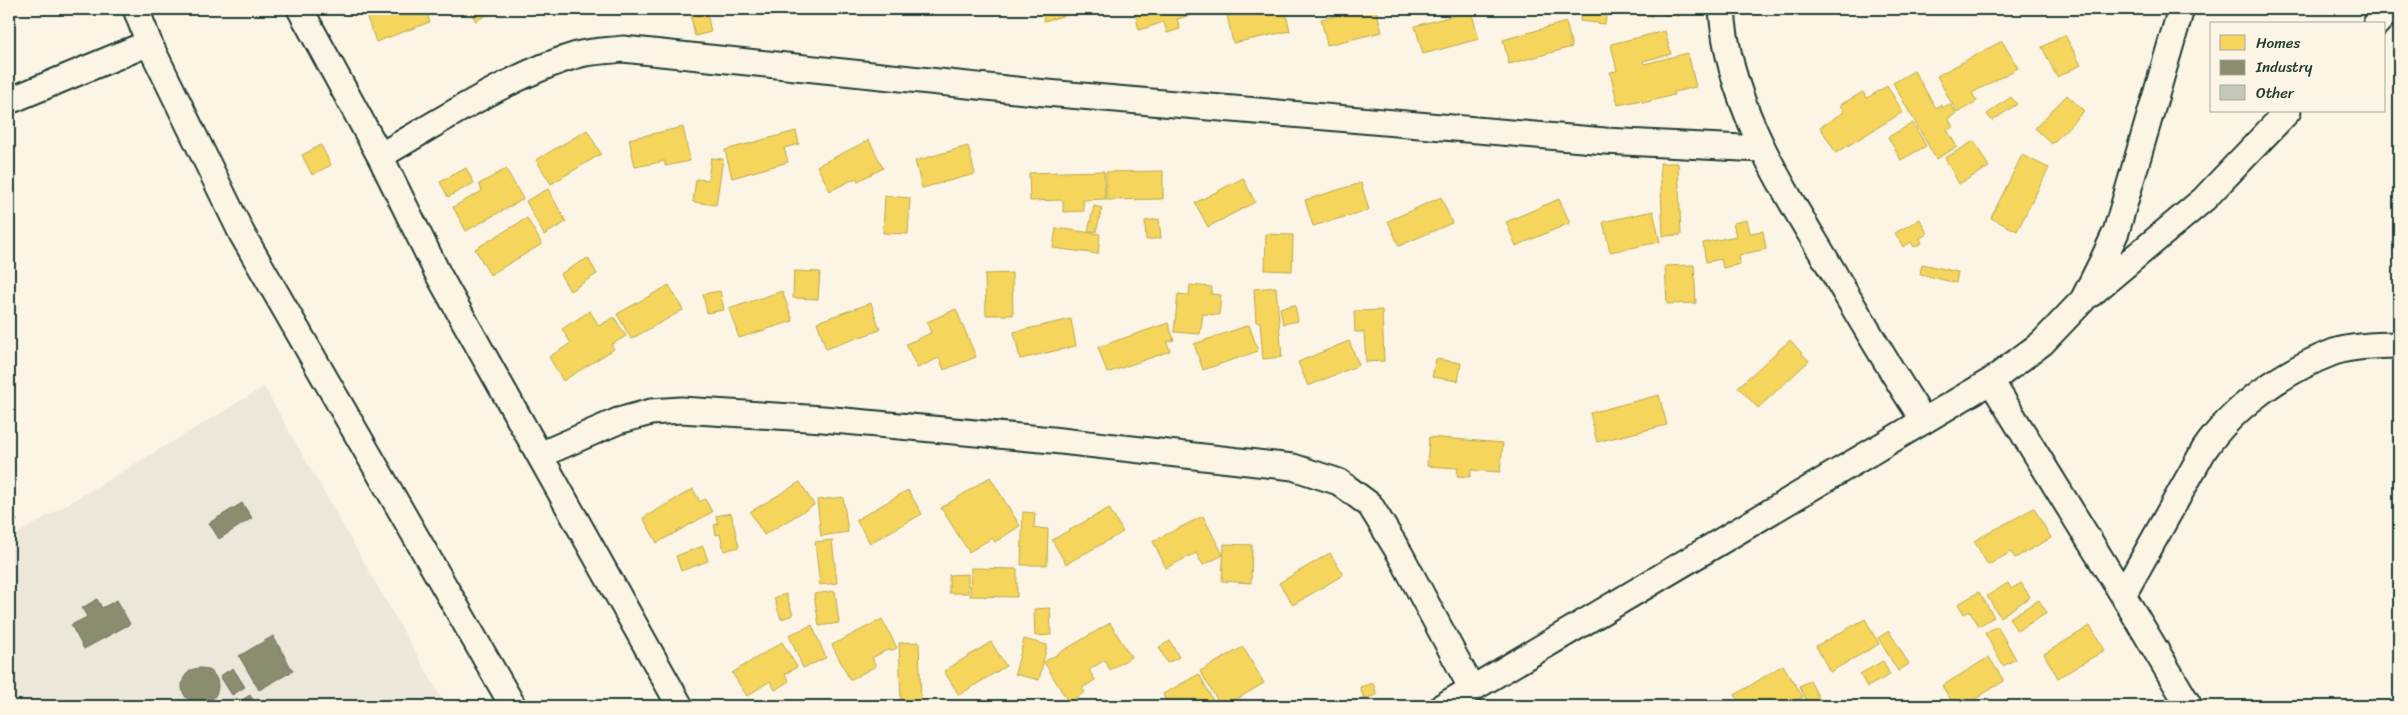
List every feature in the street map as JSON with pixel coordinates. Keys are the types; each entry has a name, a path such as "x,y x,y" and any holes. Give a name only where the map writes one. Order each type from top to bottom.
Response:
{"street":[{"path":"136,9 149,43 242,234 513,706"},
{"path":"300,9 380,156 438,274 680,706"},
{"path":"1722,9 1723,31 1736,84 1762,150 1899,383 1924,421"},
{"path":"2083,300 2116,232 2180,9"},
{"path":"2378,22 2390,9"},
{"path":"9,101 149,43"},
{"path":"380,156 448,116 531,72 578,55 623,49 1045,93 1605,141 1762,150"},
{"path":"1443,706 1991,381 2042,343 2083,300 2204,199 2287,112"},
{"path":"2123,595 2204,450 2218,430 2236,413 2263,391 2304,366 2336,352 2399,345"},
{"path":"1991,381 2123,595 2186,705"},
{"path":"540,455 618,422 651,412 681,410 823,419 1042,439 1293,467 1339,482 1370,505 1400,554 1472,689"}],"shaded area":[{"path":"9,9 16,9 18,19 9,23"},
{"path":"264,387 446,706 9,706 9,539"}],"building: Homes":[{"path":"384,9 425,9 430,22 376,42 366,15"},
{"path":"468,9 497,9 476,21"},
{"path":"1041,9 1089,9 1044,21"},
{"path":"1134,9 1193,9 1195,14 1177,19 1180,29 1167,33 1164,22 1139,30"},
{"path":"1258,9 1285,9 1290,31 1233,43 1227,15"},
{"path":"1366,9 1376,9 1382,32 1327,45 1321,19"},
{"path":"1581,9 1607,9 1605,24 1580,21"},
{"path":"1636,9 1652,9 1652,16 1636,15"},
{"path":"1663,9 1692,9 1692,11 1680,10 1680,16 1663,15"},
{"path":"1471,11 1479,39 1423,54 1415,26"},
{"path":"707,13 711,32 695,36 691,17"},
{"path":"1566,22 1572,47 1509,64 1503,40"},
{"path":"1665,31 1671,54 1643,61 1644,64 1688,53 1696,87 1674,92 1674,95 1643,103 1642,100 1618,105 1610,72 1617,71 1611,44"},
{"path":"2065,35 2081,65 2057,77 2042,47"},
{"path":"2002,41 2018,68 1972,93 1977,101 1957,113 1937,76"},
{"path":"1914,71 1936,108 1941,105 1942,108 1950,104 1956,114 1948,118 1953,127 1947,130 1957,147 1936,159 1893,83"},
{"path":"1887,86 1903,112 1836,153 1820,127 1844,112 1840,105 1863,92 1867,98"},
{"path":"2067,95 2084,111 2052,144 2035,128"},
{"path":"2011,97 2017,104 1992,121 1987,114"},
{"path":"1913,123 1926,146 1901,160 1888,137"},
{"path":"683,127 690,161 665,166 665,161 635,167 629,139"},
{"path":"587,130 601,154 551,184 536,160"},
{"path":"796,131 799,144 784,148 788,162 732,178 725,150"},
{"path":"869,140 883,168 858,181 856,178 830,191 817,166"},
{"path":"1974,141 1989,167 1959,184 1945,158"},
{"path":"321,145 331,165 312,175 302,155"},
{"path":"968,146 975,174 922,188 915,161"},
{"path":"2022,155 2049,168 2017,231 1991,218"},
{"path":"711,158 723,159 716,205 693,202 696,179 708,180"},
{"path":"1660,163 1678,163 1681,235 1663,236"},
{"path":"466,168 474,183 448,197 440,182"},
{"path":"506,169 523,199 466,231 453,207 482,191 479,184"},
{"path":"1104,171 1105,199 1083,200 1084,211 1063,212 1063,200 1030,201 1029,173"},
{"path":"1163,171 1163,199 1106,200 1106,172"},
{"path":"1243,178 1255,202 1208,227 1195,203"},
{"path":"1361,183 1369,210 1313,226 1305,200"},
{"path":"548,189 566,222 544,235 526,201"},
{"path":"885,196 910,198 908,234 883,233"},
{"path":"1441,197 1452,223 1399,246 1388,221"},
{"path":"1559,199 1570,223 1516,246 1506,222"},
{"path":"1094,206 1102,208 1096,232 1088,231"},
{"path":"1653,211 1660,242 1610,252 1603,222"},
{"path":"527,218 542,244 490,275 475,249"},
{"path":"1159,219 1161,238 1146,240 1145,221"},
{"path":"1920,219 1927,234 1920,238 1922,243 1914,247 1911,242 1903,247 1895,233"},
{"path":"1747,220 1750,233 1763,231 1766,249 1739,255 1740,264 1723,268 1721,259 1706,262 1703,243 1736,236 1733,223"},
{"path":"1056,228 1100,234 1098,254 1053,248"},
{"path":"1266,234 1293,235 1292,271 1265,270"},
{"path":"588,258 597,274 570,291 560,274"},
{"path":"1922,264 1958,272 1956,283 1920,274"},
{"path":"1694,265 1696,303 1667,304 1665,266"},
{"path":"794,271 820,272 818,299 793,298"},
{"path":"1012,273 1013,315 986,315 985,274"},
{"path":"669,285 683,310 631,339 617,314"},
{"path":"1190,285 1212,287 1211,294 1221,295 1219,315 1203,314 1200,334 1174,332 1178,294 1189,295"},
{"path":"1276,287 1282,357 1263,359 1260,322 1256,322 1254,289"},
{"path":"720,291 724,310 707,313 703,294"},
{"path":"782,291 793,321 739,338 729,309"},
{"path":"871,303 880,330 826,349 817,322"},
{"path":"1295,305 1298,321 1283,324 1280,308"},
{"path":"956,309 976,357 944,370 939,358 917,368 906,344 931,333 927,322"},
{"path":"1382,310 1384,361 1366,362 1364,332 1355,332 1354,311"},
{"path":"590,311 599,326 614,317 626,336 611,345 614,349 563,381 549,357 571,343 562,329"},
{"path":"1071,319 1076,346 1020,359 1014,332"},
{"path":"1168,323 1174,340 1167,342 1170,351 1107,373 1098,347"},
{"path":"1249,325 1258,351 1203,370 1194,344"},
{"path":"1790,340 1809,361 1758,408 1738,387"},
{"path":"1349,341 1359,365 1308,386 1298,362"},
{"path":"1436,359 1461,363 1458,381 1432,377"},
{"path":"1659,395 1667,425 1597,442 1590,413"},
{"path":"1429,437 1503,443 1500,472 1471,470 1470,477 1457,476 1458,468 1427,466"},
{"path":"990,477 1020,526 995,542 992,538 969,552 941,508"},
{"path":"800,482 814,505 764,535 750,512"},
{"path":"693,489 700,502 705,499 712,512 657,543 643,518"},
{"path":"908,490 922,514 870,543 856,520"},
{"path":"843,497 848,532 821,536 817,500"},
{"path":"1109,508 1123,532 1066,564 1052,540"},
{"path":"2034,508 2051,538 2015,558 2011,552 1988,565 1974,541"},
{"path":"1023,512 1035,513 1034,528 1048,529 1047,565 1021,565"},
{"path":"731,513 739,547 724,551 720,534 716,535 714,525 718,524 716,516"},
{"path":"1203,516 1223,555 1203,565 1196,553 1166,568 1153,541"},
{"path":"832,540 837,583 820,585 815,542"},
{"path":"1224,544 1252,545 1251,583 1222,581"},
{"path":"703,546 708,561 681,571 676,556"},
{"path":"1330,553 1343,575 1293,605 1279,583"},
{"path":"971,568 1017,569 1017,597 970,596"},
{"path":"968,574 968,593 949,593 949,575"},
{"path":"2008,583 2011,589 2021,583 2030,597 2000,617 1987,596"},
{"path":"835,591 839,623 819,626 814,594"},
{"path":"1979,592 1994,617 1979,626 1970,611 1964,614 1958,604"},
{"path":"786,594 793,615 781,619 774,598"},
{"path":"2039,600 2047,613 2017,631 2009,618"},
{"path":"1050,608 1051,635 1035,636 1034,609"},
{"path":"882,619 897,648 890,651 889,649 872,658 876,666 850,680 832,645"},
{"path":"1865,619 1879,644 1830,672 1816,646"},
{"path":"1110,623 1131,657 1110,670 1105,660 1089,670 1095,680 1082,688 1085,692 1069,703 1044,662"},
{"path":"812,625 826,658 803,668 789,635"},
{"path":"1997,626 2016,659 2003,666 1985,633"},
{"path":"2090,626 2105,650 2058,678 2044,654"},
{"path":"1889,631 1909,664 1898,671 1878,638"},
{"path":"1024,639 1047,645 1039,680 1015,674"},
{"path":"1170,641 1179,657 1167,663 1159,647"},
{"path":"782,642 797,667 785,674 789,681 775,690 770,681 747,696 732,673"},
{"path":"919,642 921,704 901,704 899,643"},
{"path":"991,642 1006,666 959,695 944,671"},
{"path":"1243,647 1264,683 1225,706 1221,706 1200,671"},
{"path":"1989,657 2004,681 1964,706 1955,706 1942,686"},
{"path":"1883,661 1890,675 1867,687 1860,674"},
{"path":"1783,665 1803,697 1788,706 1779,706 1776,703 1770,706 1742,706 1735,695"},
{"path":"1199,674 1215,704 1210,706 1168,706 1163,694"},
{"path":"1810,681 1823,706 1810,706 1799,686"},
{"path":"1373,683 1377,695 1364,699 1360,687"}],"building: Industry":[{"path":"242,503 252,518 219,539 209,523"},
{"path":"97,599 102,608 117,600 130,624 84,649 71,625 87,617 82,608"},
{"path":"273,636 293,671 259,690 239,656"},
{"path":"200,668 207,669 213,673 217,679 217,693 213,699 207,703 200,704 193,703 187,699 183,693 182,686 183,679 187,673 193,669"},
{"path":"233,668 245,687 232,695 220,676"},
{"path":"250,695 257,706 238,706 237,703"}],"building: Other":[{"path":"12,513 17,521 9,526 9,515"}]}
